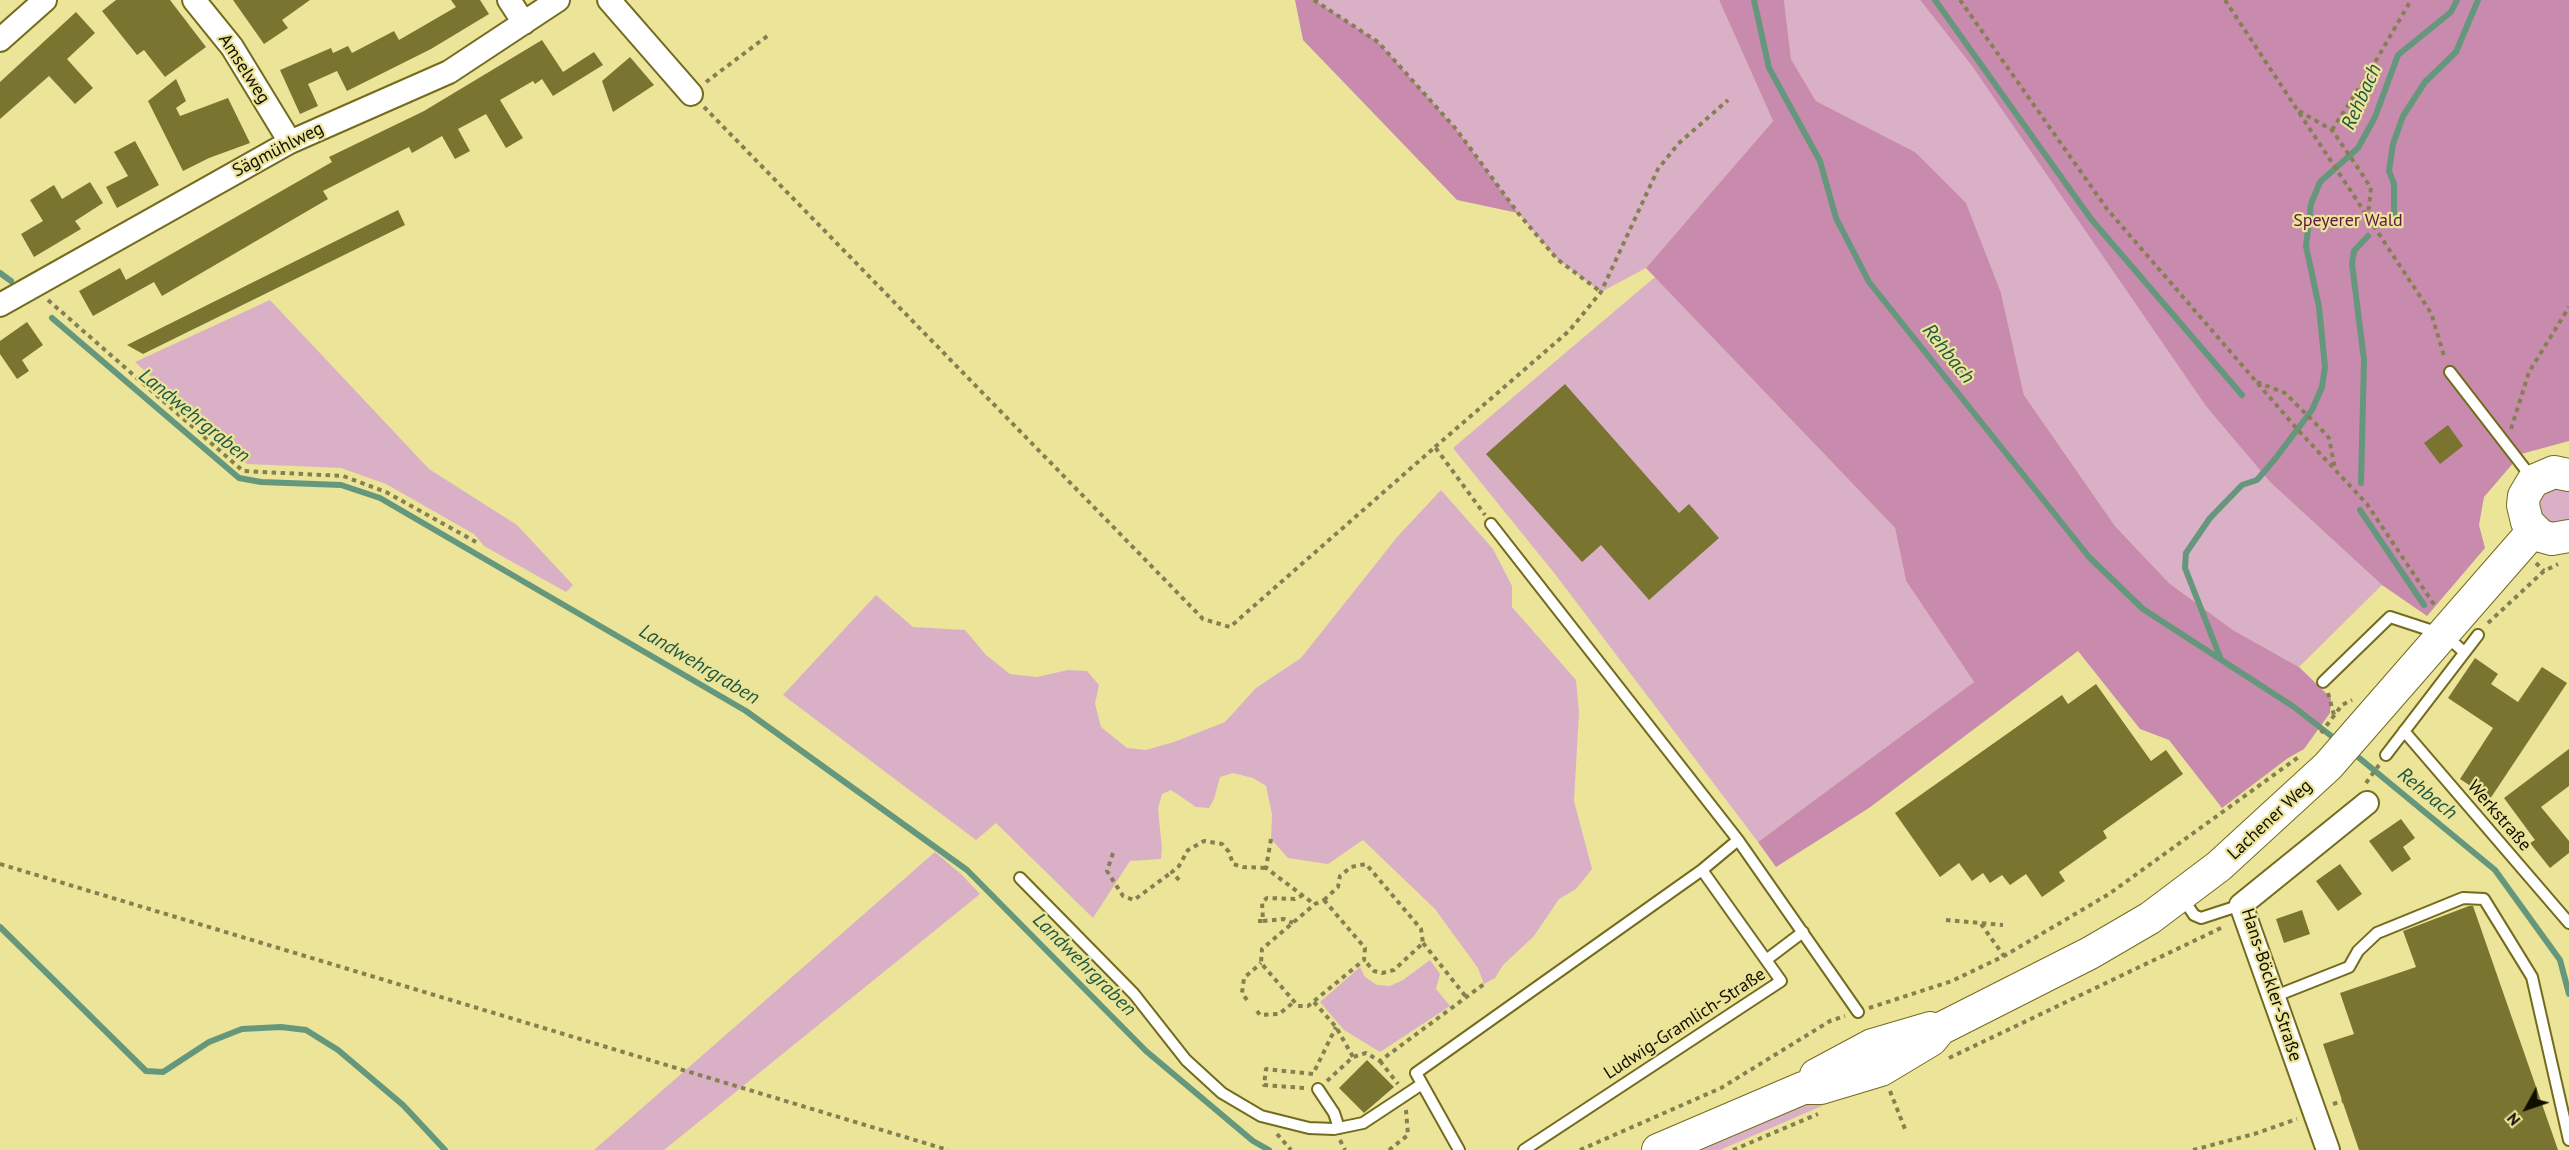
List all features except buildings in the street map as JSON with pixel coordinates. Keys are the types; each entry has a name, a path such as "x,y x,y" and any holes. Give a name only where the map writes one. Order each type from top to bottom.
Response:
{"main road":[{"path":"2569,475 2554,472 2534,480 2528,488 2523,505 2527,522 2534,530 2552,539 2569,536"},
{"name":"Lachener Weg","path":"1658,1150 1812,1100 1815,1075 1872,1045 1923,1028 1940,1029 2069,964 2150,918 2219,866 2347,723 2445,633 2534,530"}],"street":[{"path":"0,40 45,0"},
{"name":"Amselweg","path":"194,0 232,46 290,142"},
{"path":"509,0 524,23"},
{"name":"Sägmühlweg","path":"0,305 33,284 290,142 449,72 558,0"},
{"path":"609,0 691,94"},
{"name":"Hans-Böckler-Straße","path":"2328,1150 2324,1108 2273,997 2241,905 2365,794"}],"lane":[{"path":"2450,372 2534,480"},
{"path":"1491,524 1738,840 1858,1012"},
{"path":"2323,682 2390,617 2445,633 2478,635"},
{"path":"2386,754 2404,731 2445,633"},
{"name":"Werkstraße","path":"2404,731 2569,923"},
{"path":"1459,1150 1416,1073 1702,870 1738,840"},
{"name":"Ludwig-Gramlich-Straße","path":"1524,1150 1781,981 1702,870"},
{"path":"1020,878 1134,994 1186,1060 1222,1093 1261,1116 1309,1128 1339,1128 1364,1123 1405,1093 1422,1084"},
{"path":"2273,997 2349,967 2358,951 2378,933 2463,898 2484,899 2532,976 2569,1140"},
{"path":"2190,909 2194,915 2201,918 2241,905"},
{"path":"1766,960 1803,932"},
{"path":"1318,1089 1334,1113 1339,1128"}],"path":[{"path":"1314,0 1378,42 1456,129 1518,213 1557,259 1601,292"},
{"path":"1960,0 2107,210 2256,382 2367,504 2445,633"},
{"path":"2225,0 2431,314 2450,372"},
{"path":"2332,130 2370,71 2411,0"},
{"path":"770,34 691,94 1203,619 1230,627 1569,331 1601,292 1658,169 1678,144 1728,100"},
{"path":"2298,110 2332,130 2358,168 2371,188 2368,215"},
{"path":"33,284 58,310 243,471 343,476 386,492 476,542"},
{"path":"2505,444 2529,372 2569,307"},
{"path":"2256,382 2285,393 2320,428 2329,438 2335,469"},
{"path":"1435,447 1491,524"},
{"path":"2478,635 2544,571"},
{"path":"2321,754 2347,723 2323,682"},
{"path":"2365,794 2386,754"},
{"path":"1580,1150 1721,1088 1830,1021 1952,981 2004,956 2109,894 2291,761"},
{"path":"1266,868 1271,839"},
{"path":"1113,853 1107,871 1123,896 1134,900 1179,866 1188,850 1204,841 1222,844 1229,852 1233,864 1266,868 1314,904"},
{"path":"0,864 948,1150"},
{"path":"1324,900 1365,948 1364,960 1314,1002 1308,1006 1298,1006 1261,963 1262,949 1314,904 1324,900 1338,887 1340,876 1351,867 1366,864 1420,929 1423,943 1467,998"},
{"path":"1172,872 1179,880"},
{"path":"1293,923 1284,919 1260,921 1262,902 1267,898 1295,899 1303,895"},
{"path":"1948,1058 2213,934 2231,921 2241,905"},
{"path":"1946,920 2003,925"},
{"path":"1980,923 2004,956"},
{"path":"1364,960 1374,971 1382,973 1394,970 1423,943"},
{"path":"1247,1000 1242,993 1244,978 1261,963"},
{"path":"1380,1061 1484,984"},
{"path":"1257,1011 1260,1015 1279,1014 1294,1002"},
{"path":"1314,1002 1336,1027 1353,1057"},
{"path":"1336,1027 1313,1074 1266,1069 1264,1085 1318,1089 1353,1057 1366,1053 1380,1061 1405,1093 1408,1135 1389,1150"},
{"path":"1733,1150 1812,1100"},
{"path":"2193,1150 2254,1134 2343,1101"}],"shaded area":[{"path":"1314,0 1719,0 1773,121 1646,268 1601,292 1557,259 1518,213 1456,129"},
{"path":"1784,0 1920,0 1972,66 2271,483 2382,585 2299,667 2233,630 2169,583 2115,526 2024,395 2001,293 1915,152 1816,101 1791,59"},
{"path":"1655,277 1895,528 1906,581 1974,682 1758,842 1555,574 1453,448"},
{"path":"270,300 429,469 517,525 573,585 566,592 484,546 474,534 386,484 341,468 247,464 135,362"},
{"path":"2550,487 2569,491 2569,522 2561,527 2542,521 2536,501"},
{"path":"1441,490 1493,549 1512,586 1512,607 1576,680 1579,712 1574,801 1592,869 1576,889 1559,899 1534,936 1503,965 1495,978 1484,984 1478,968 1435,909 1363,840 1328,864 1288,858 1271,839 1272,814 1266,786 1253,778 1233,773 1220,777 1209,808 1196,807 1171,790 1162,794 1158,809 1161,859 1130,861 1093,918 996,823 976,840 783,695 876,595 913,627 965,630 986,655 1010,674 1037,677 1068,670 1087,671 1099,685 1095,704 1101,727 1127,748 1146,750 1174,742 1225,722 1256,688 1301,658 1398,536"},
{"path":"935,852 980,894 664,1150 594,1150"},
{"path":"1430,960 1440,974 1436,989 1450,1006 1380,1052 1344,1030 1320,1002 1360,967 1365,977 1377,985 1390,986 1403,980"},
{"path":"1877,1082 1720,1150 1686,1150 1829,1090"}],"green space":[{"path":"1295,0 1314,0 1378,42 1456,129 1518,213 1457,200 1303,40"},
{"path":"1719,0 1784,0 1791,59 1816,101 1915,152 1966,203 2001,293 2024,395 2115,526 2169,583 2233,630 2299,667 2331,698 2330,713 2304,749 2288,758 2222,808 2169,740 2140,729 2078,651 1869,808 1776,867 1758,842 1974,682 1906,581 1895,528 1646,268 1773,121"},
{"name":"Speyerer Wald","path":"1920,0 2569,0 2569,441 2521,454 2484,497 2479,525 2485,548 2427,616 2382,585 2271,483 2206,406 1972,66"}],"waterway":[{"name":"Rehbach","path":"1754,0 1769,68 1820,161 1836,218 1869,282 2089,557 2143,609 2294,707 2339,742"},
{"path":"1935,0 2091,219 2242,395"},
{"name":"Rehbach","path":"2220,657 2185,568 2186,553 2210,518 2242,485 2257,480 2275,459 2312,410 2322,387 2325,367 2319,307 2306,246 2311,204 2320,182 2358,148 2375,117 2398,55 2451,12 2457,0"},
{"path":"2390,221 2394,216 2394,184 2389,171 2393,144 2403,116 2425,82 2456,52 2478,0"},
{"path":"2361,483 2364,360 2352,264 2354,251 2368,236"},
{"name":"Landwehrgraben","path":"0,273 11,281"},
{"name":"Landwehrgraben","path":"52,318 239,478 261,482 341,485 380,498 746,711 967,870 1146,1051 1253,1141 1269,1150"},
{"path":"2360,510 2424,605"},
{"name":"Rehbach","path":"2352,752 2495,870 2560,960 2569,994"},
{"path":"0,927 146,1071 163,1072 209,1042 242,1029 281,1027 306,1030 338,1050 403,1105 445,1150"}]}
